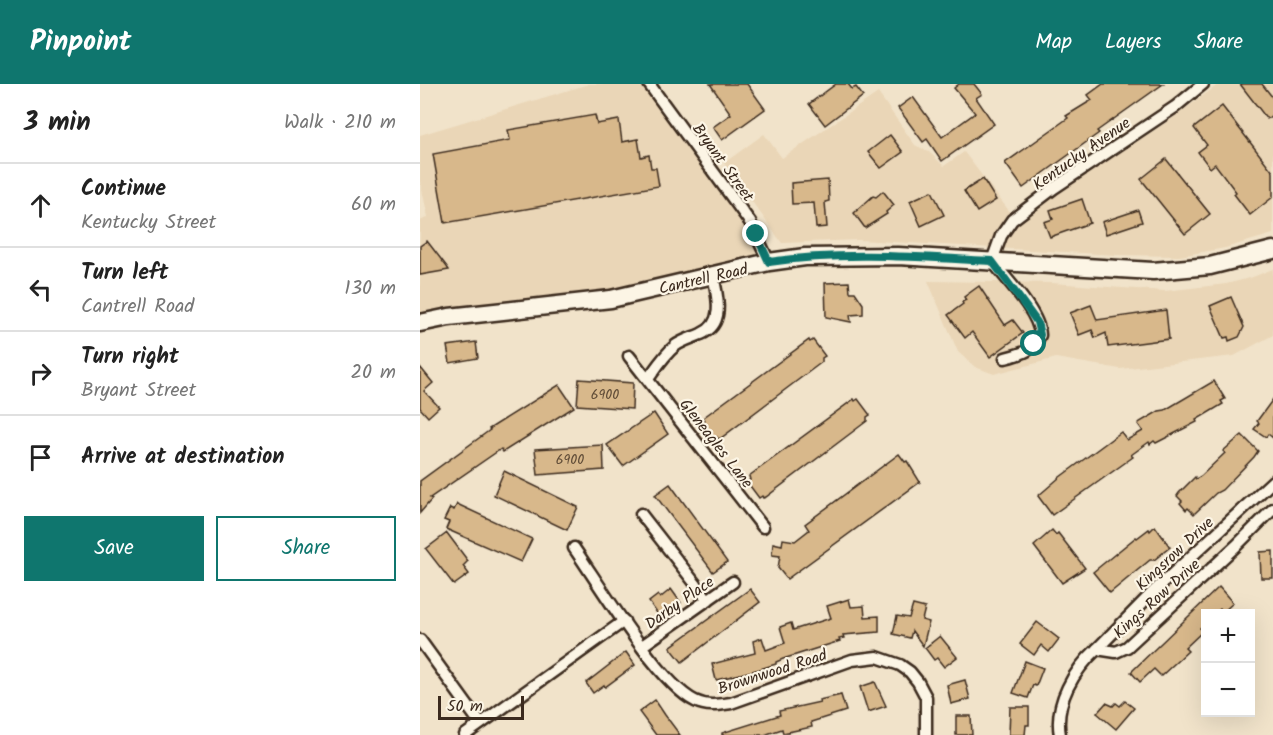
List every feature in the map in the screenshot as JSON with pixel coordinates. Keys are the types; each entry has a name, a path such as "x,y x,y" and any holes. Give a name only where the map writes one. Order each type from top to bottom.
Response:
{"main road":[{"name":"Cantrell Road","path":"420,323 448,317 611,299 769,262 805,257 856,255 1153,271 1210,266 1273,250"}],"street":[{"name":"Bryant Street","path":"649,84 750,222 769,262"},
{"name":"Kentucky Avenue","path":"992,261 1001,236 1012,220 1054,188 1175,107 1203,84"},
{"path":"992,261 1029,309 1040,330 1038,339 1029,350 1005,358"},
{"path":"648,379 675,346 686,339 704,333 715,322 719,304 713,275"},
{"name":"Gleneagles Lane","path":"628,356 763,526"},
{"name":"Kingsrow Drive","path":"1097,649 1153,592 1273,481"},
{"name":"Kings Row Drive","path":"1060,735 1059,720 1066,691 1081,665 1097,649 1116,652 1127,647 1273,509"},
{"path":"641,514 708,600"},
{"name":"Brownwood Road","path":"574,548 642,646 686,696 705,705 715,705 747,698 859,659 877,657 886,659 910,672 921,688 926,697 926,735"},
{"name":"Darby Place","path":"642,646 733,582"},
{"path":"465,735 624,621"},
{"path":"420,640 480,723"}],"shaded area":[{"path":"589,84 641,84 680,127 750,222 769,262 713,275 420,323 420,221 428,217 420,181 420,135"},
{"path":"1219,84 1273,84 1273,234 1225,248 1180,256 1117,255 859,240 782,243 724,163 764,134 782,158 878,93 915,145 929,152 944,166 964,152 1019,224 1062,190 1170,120"},
{"path":"1273,269 1273,335 1234,356 1120,369 1056,358 994,374 975,367 958,352 928,281 1052,283 1165,291 1226,284"}],"building":[{"path":"710,84 747,84 765,109 722,140 713,127 731,114"},
{"path":"836,84 848,84 852,89 856,87 863,96 825,125 809,104"},
{"path":"959,84 974,84 982,94 976,98 994,124 942,161 927,139 923,142 898,108 913,97 942,137 975,113 954,88"},
{"path":"1103,84 1163,84 1023,188 1005,163 1068,118 1066,116 1092,100 1088,95"},
{"path":"1240,84 1262,84 1273,98 1273,114 1267,119"},
{"path":"1222,106 1273,172 1273,197 1250,215 1215,164 1210,168 1198,152 1207,145 1194,128"},
{"path":"595,115 597,124 619,120 622,142 638,139 641,157 649,155 651,168 656,168 659,186 445,223 433,154 510,140 508,130"},
{"path":"890,135 903,152 881,168 868,152"},
{"path":"1166,159 1210,214 1185,234 1141,179"},
{"path":"983,179 996,200 977,212 964,191"},
{"path":"828,180 829,201 825,202 827,227 816,228 814,203 792,204 791,183"},
{"path":"883,191 894,205 886,212 887,214 865,228 854,213 873,196 876,197"},
{"path":"932,191 944,215 921,226 910,201"},
{"path":"1082,199 1090,223 1050,237 1044,222 1053,219 1050,210"},
{"path":"1138,210 1142,222 1106,234 1102,222"},
{"path":"427,241 449,270 420,275 420,246"},
{"path":"849,282 850,292 855,292 863,304 863,314 850,315 851,322 826,317 825,283"},
{"path":"979,286 1005,325 1013,320 1023,333 990,357 972,332 965,338 948,315 963,304 962,302 966,300 964,297"},
{"path":"1231,297 1244,327 1239,337 1229,341 1228,337 1224,338 1210,306"},
{"path":"1091,305 1097,320 1166,310 1169,339 1108,347 1106,333 1095,338 1092,330 1079,335 1070,313"},
{"path":"809,340 810,342 813,340 825,356 822,362 721,438 714,439 702,423 705,421 704,417"},
{"path":"476,342 478,358 450,363 447,346"},
{"path":"420,367 433,383 424,391 439,407 428,417 420,408"},
{"path":"579,379 633,383 632,409 577,405"},
{"path":"1214,381 1225,399 1221,401 1223,404 1196,420 1197,422 1156,443 1154,441 1150,444 1149,442 1131,455 1133,457 1052,515 1038,496 1121,432 1127,440 1143,431 1138,424 1140,422"},
{"path":"559,385 574,407 503,452 501,449 430,498 432,499 420,513 420,481 489,429"},
{"path":"854,399 855,401 858,399 870,415 867,421 766,497 759,498 747,482 750,480 749,476"},
{"path":"1273,399 1273,438 1268,434 1266,437 1254,429"},
{"path":"654,413 668,434 623,466 607,445"},
{"path":"1242,435 1258,451 1254,457 1222,490 1194,514 1188,508 1186,510 1177,496 1179,493 1195,477 1196,479 1201,476 1225,453 1223,451"},
{"path":"603,445 604,470 538,475 535,449"},
{"path":"899,454 905,462 907,461 920,482 787,579 778,568 780,556 772,555 773,543 782,545 783,539 795,541 809,530 805,524"},
{"path":"504,471 578,507 567,530 494,495"},
{"path":"670,484 727,562 713,572 655,495"},
{"path":"457,504 532,539 521,562 446,529 449,522 444,520 450,508 454,510"},
{"path":"1155,526 1170,547 1154,560 1150,560 1110,593 1093,572 1136,537 1149,529 1150,531"},
{"path":"1052,530 1056,535 1058,533 1085,568 1062,583 1034,546"},
{"path":"447,533 468,561 463,566 469,574 454,585 426,549"},
{"path":"1273,551 1273,578 1261,578 1260,552"},
{"path":"1219,587 1233,603 1226,609 1201,609 1201,633 1185,648 1188,651 1161,676 1154,669 1140,682 1131,672"},
{"path":"671,589 681,603 662,620 649,602 658,595 660,598"},
{"path":"750,589 760,602 682,662 670,647"},
{"path":"849,599 851,607 864,606 865,617 879,616 879,632 843,635 844,638 839,639 840,641 783,659 776,664 716,680 712,664 755,653 753,641 762,638 766,650 785,643 780,627 791,623 793,630 831,618 827,606"},
{"path":"913,605 925,608 922,620 929,622 923,646 912,631 910,638 893,634 897,616 909,618"},
{"path":"1037,622 1059,639 1049,652 1041,645 1034,655 1020,644"},
{"path":"940,636 957,657 944,667 937,658 934,660 925,648"},
{"path":"626,652 635,665 593,693 586,683"},
{"path":"1025,661 1043,668 1028,698 1013,693"},
{"path":"965,680 970,699 951,704 947,685"},
{"path":"875,682 886,706 868,712 860,687"},
{"path":"841,695 846,711 811,722 812,727 783,733 782,729 764,735 722,735 722,733 780,715 779,711"},
{"path":"655,700 680,735 656,735 639,712"},
{"path":"1125,701 1134,708 1116,729 1097,713 1106,703 1113,706 1116,703 1120,706"},
{"path":"1010,707 1029,707 1029,725 1026,725 1025,735 1009,735"},
{"path":"956,716 971,716 972,735 956,735"}],"route":[{"path":"756,234 769,262 828,255 992,261 1037,322 1040,335 1034,344"}]}
